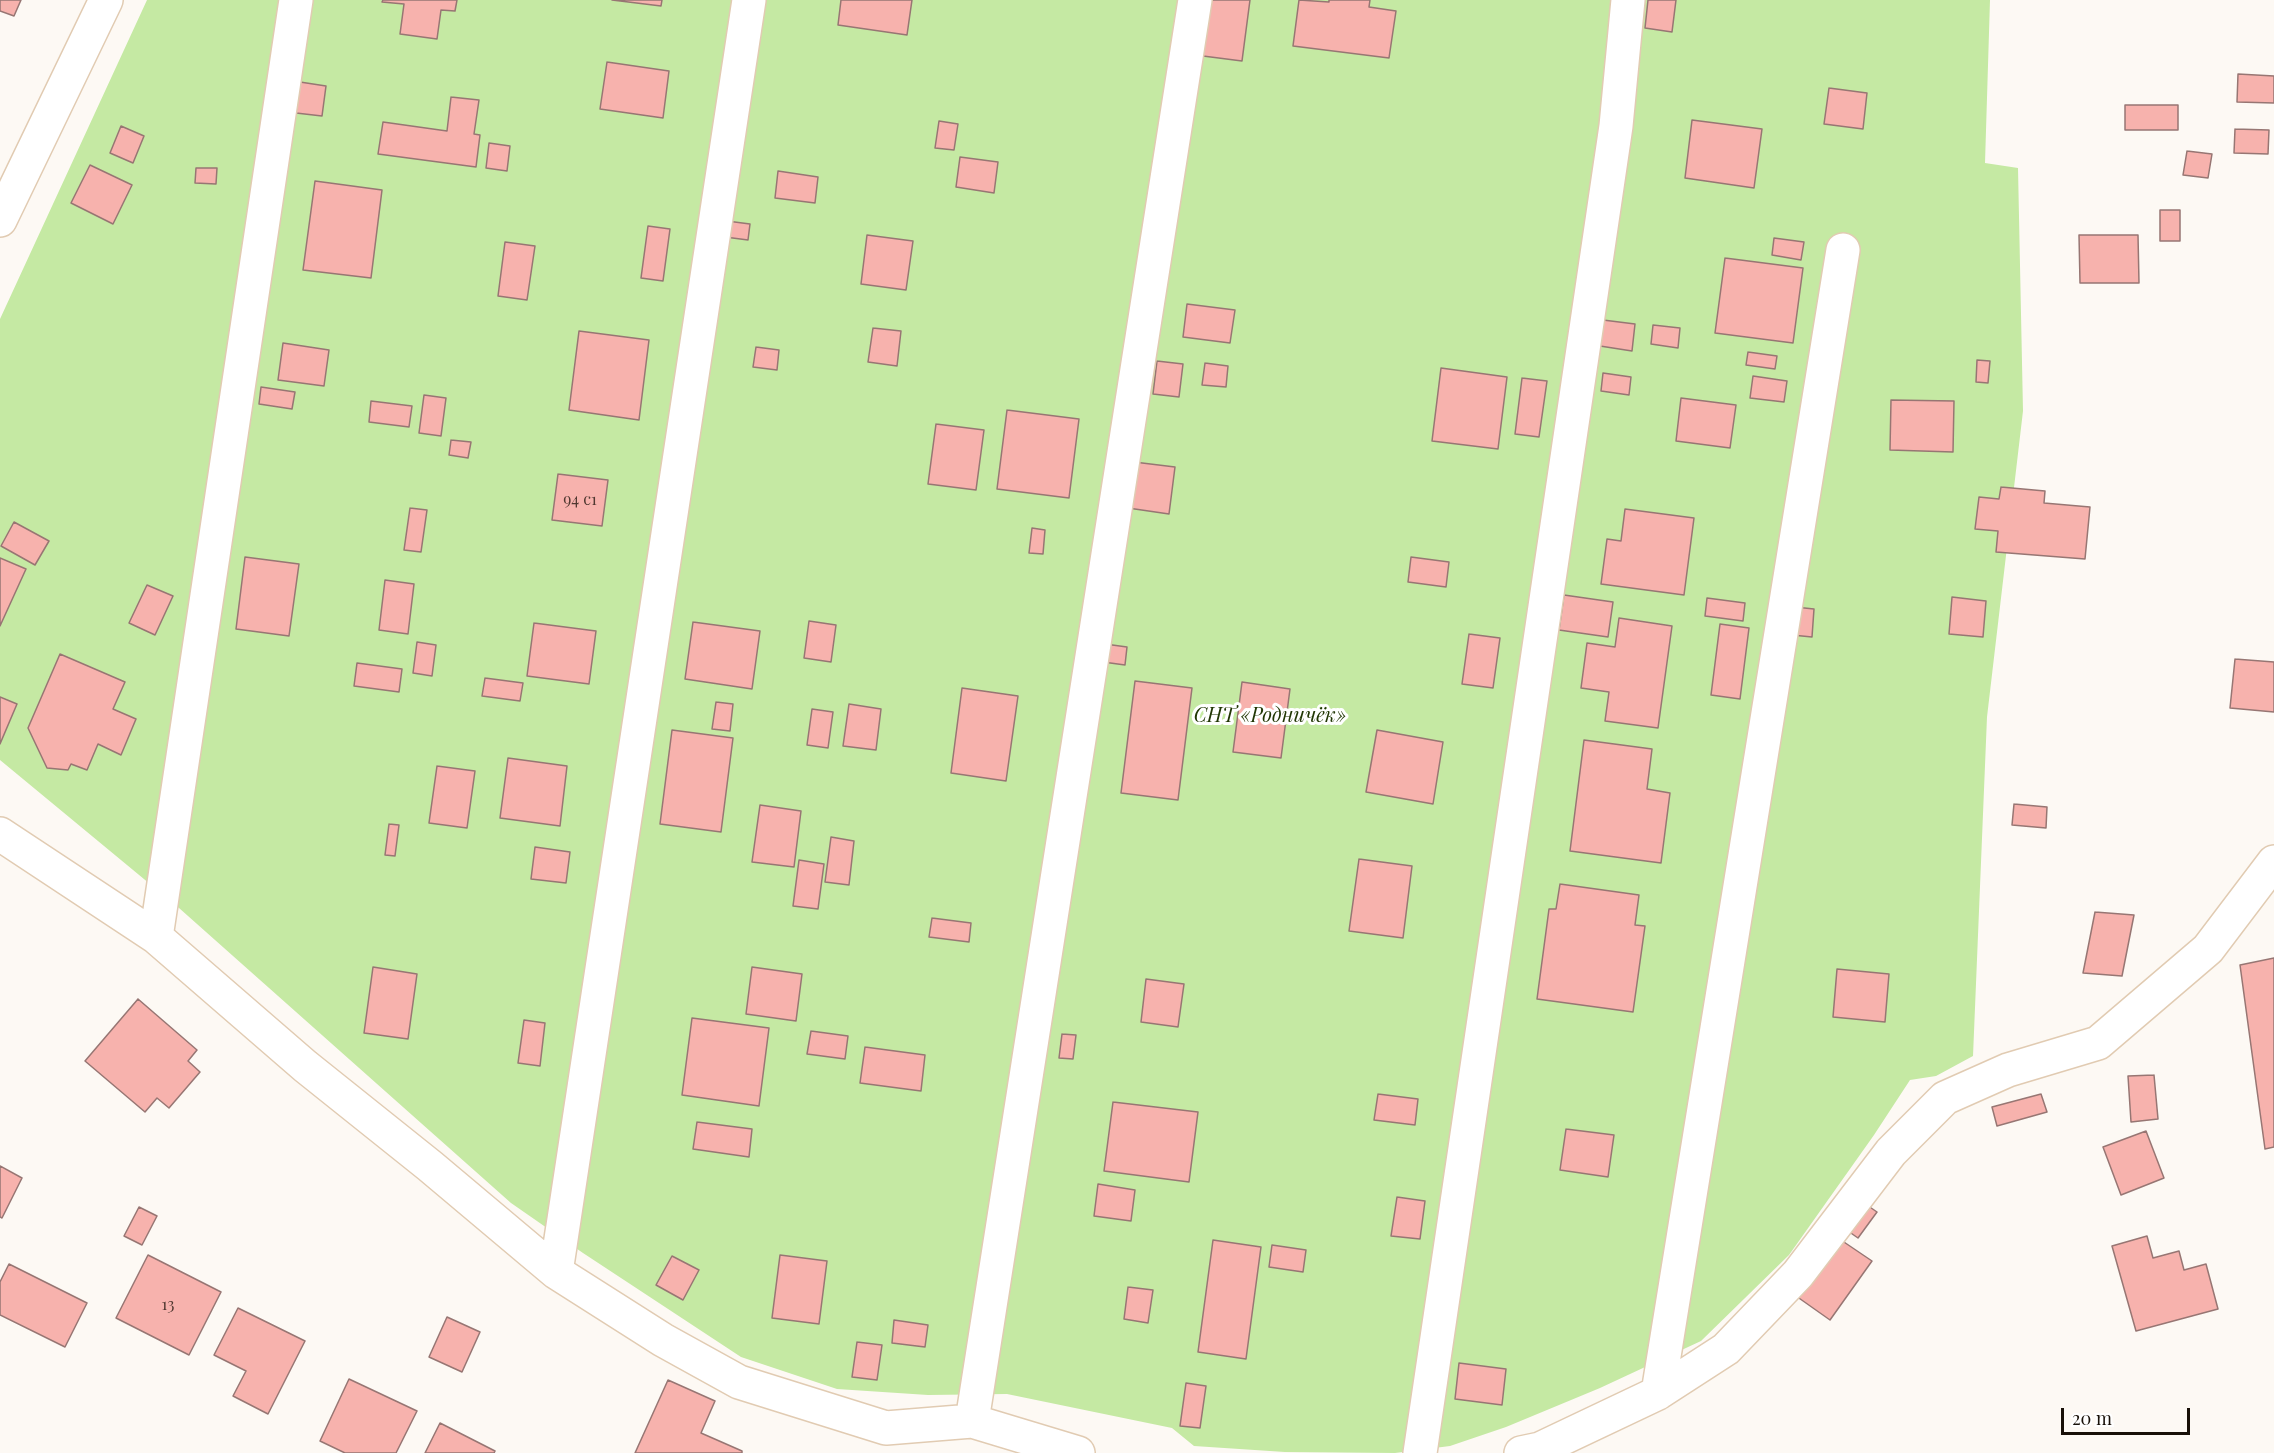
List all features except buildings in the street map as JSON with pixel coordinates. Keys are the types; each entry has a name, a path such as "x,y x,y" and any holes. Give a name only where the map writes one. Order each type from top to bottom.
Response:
{"street":[{"path":"0,220 106,0"},
{"path":"156,937 296,0"},
{"path":"556,1272 749,0"},
{"path":"972,1422 1195,0"},
{"path":"1420,1453 1616,126 1628,0"},
{"path":"1658,1393 1843,250"},
{"path":"0,834 156,937 305,1066 430,1166 556,1272 663,1340 739,1382 885,1428 972,1422 1078,1453"},
{"path":"1521,1453 1540,1449 1658,1393 1726,1349 1798,1274 1891,1152 1945,1098 2007,1070 2098,1042 2208,949 2274,862"}],"green space":[{"name":"СНТ «Родничёк»","path":"147,0 1990,0 1985,163 2018,168 2023,411 1987,717 1973,1056 1936,1076 1910,1080 1789,1255 1701,1341 1600,1388 1506,1427 1450,1446 1395,1453 1285,1452 1194,1446 1172,1428 1007,1394 928,1395 837,1389 741,1357 511,1203 179,908 0,760 0,319"}]}
